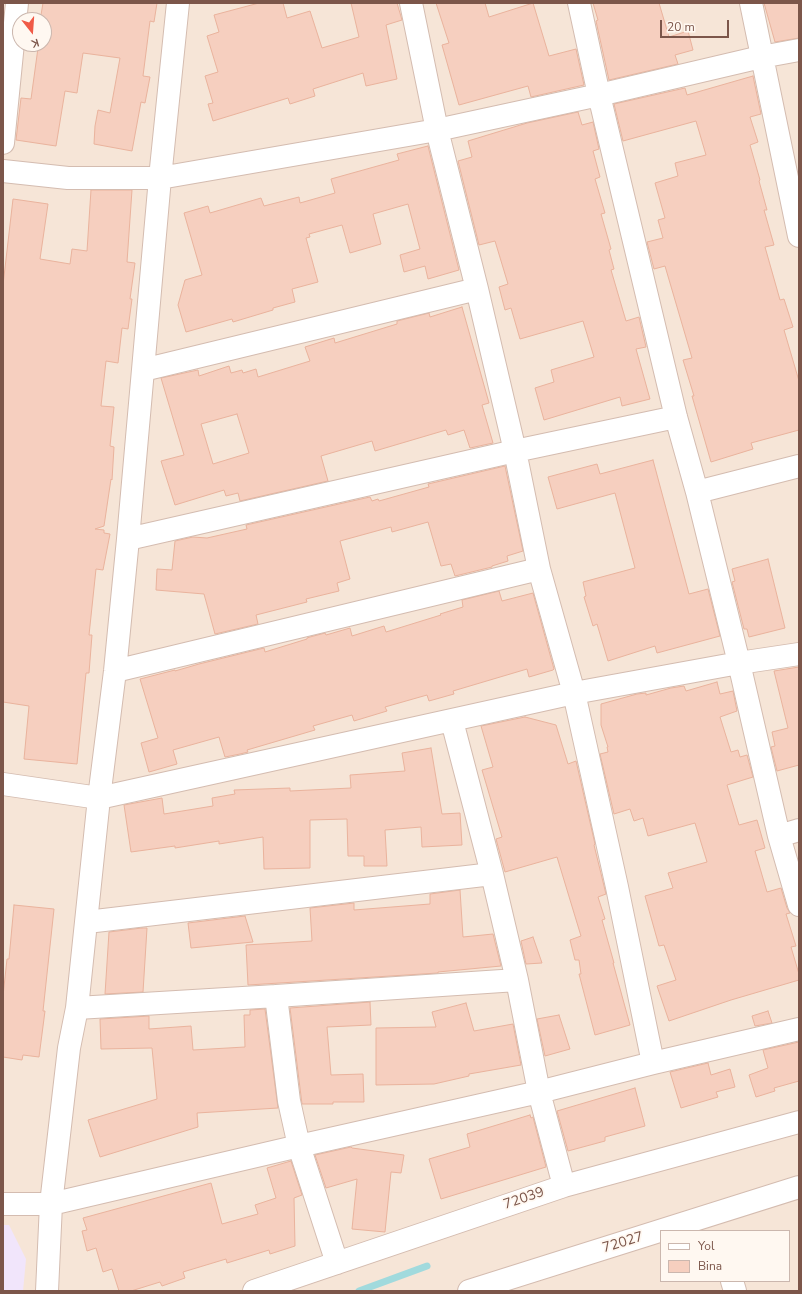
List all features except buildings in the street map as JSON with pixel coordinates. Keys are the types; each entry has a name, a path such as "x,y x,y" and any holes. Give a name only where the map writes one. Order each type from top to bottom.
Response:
{"street":[{"path":"3,143 17,3"},
{"path":"46,1291 51,1204 69,1048 77,1008 99,798 115,671 160,178 178,3"},
{"path":"411,3 437,130 477,289 515,451 539,569 574,693 617,887 653,1063"},
{"path":"579,3 599,95 676,417 697,492 739,663 789,833 799,905"},
{"path":"750,3 799,236"},
{"path":"3,171 68,178 160,178 437,130 599,95 761,57 799,50"},
{"path":"143,370 477,289"},
{"path":"128,539 515,451 676,417"},
{"path":"697,492 799,466"},
{"path":"115,671 539,569"},
{"path":"3,784 99,798 574,693 739,663 799,654"},
{"path":"452,721 492,874 517,980 538,1092 564,1186"},
{"path":"87,922 492,874"},
{"path":"77,1008 517,980"},
{"path":"276,996 289,1101 299,1146 337,1264"},
{"path":"3,1204 51,1204 538,1092 653,1063 799,1029"},
{"name":"72039","path":"254,1291 564,1186 799,1122"},
{"name":"72027","path":"689,1230 714,1223 799,1187"},
{"name":"72027","path":"469,1291 660,1238"}],"shaded area":[{"path":"3,3 799,3 799,1291 3,1291"},
{"path":"3,1225 9,1225 26,1259 23,1291 3,1291"}],"waterway":[{"path":"359,1291 427,1266"}]}
